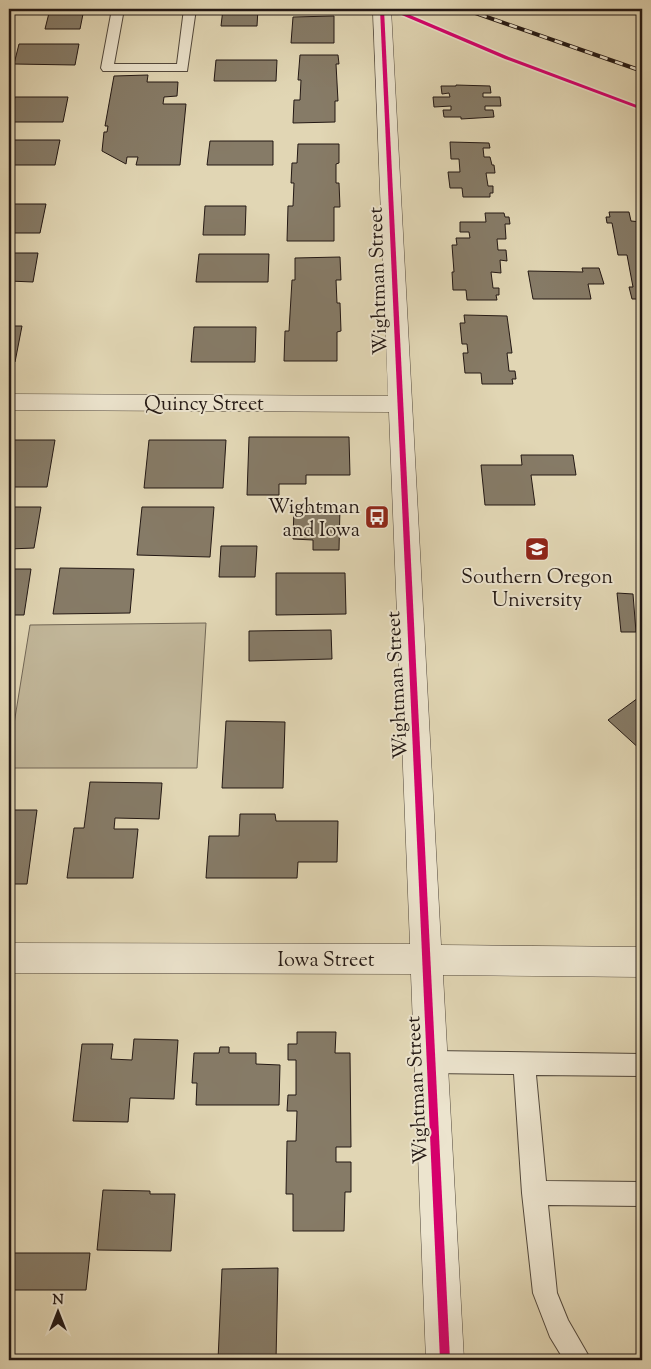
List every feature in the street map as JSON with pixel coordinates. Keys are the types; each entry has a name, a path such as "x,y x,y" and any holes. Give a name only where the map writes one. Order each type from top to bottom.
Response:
{"street":[{"name":"Wightman Street","path":"382,9 445,1360"},
{"name":"Quincy Street","path":"9,402 400,404"},
{"name":"Iowa Street","path":"9,958 425,959 642,962"}],"lane":[{"path":"118,9 107,68 183,68 190,9"},
{"path":"430,1062 642,1065"},
{"path":"524,1063 534,1193 545,1293 559,1328 578,1360"},
{"path":"534,1193 642,1194"}],"shaded area":[{"path":"206,623 197,768 9,768 9,755 30,625"}],"building":[{"path":"9,9 15,9 9,33"},
{"path":"50,9 84,9 80,29 45,29"},
{"path":"223,9 258,9 257,26 221,26"},
{"path":"334,16 334,43 291,43 293,17"},
{"path":"19,44 79,44 75,65 14,64"},
{"path":"300,55 338,55 339,64 336,64 338,101 335,101 335,122 293,123 294,100 300,100 301,80 298,80"},
{"path":"216,60 277,60 276,81 214,81"},
{"path":"148,75 147,82 178,82 177,96 164,97 163,104 186,104 180,165 136,165 138,157 127,157 126,164 102,151 104,132 107,132 108,126 105,126 114,76"},
{"path":"441,86 490,86 491,93 483,93 483,97 500,97 501,106 485,106 485,110 493,110 494,117 461,119 461,117 444,117 443,110 451,110 451,106 434,107 433,97 450,97 449,93 442,94"},
{"path":"15,97 68,97 63,122 9,122"},
{"path":"9,140 60,140 55,165 9,165"},
{"path":"210,141 273,141 273,165 207,165"},
{"path":"450,142 489,143 490,148 483,148 484,157 490,157 492,165 494,165 495,173 486,173 488,186 493,186 493,193 490,193 490,197 463,197 462,188 450,188 448,172 460,172 459,159 451,159"},
{"path":"298,144 339,144 336,183 339,183 340,207 334,207 334,241 287,241 288,206 293,206 294,183 291,183 292,163 297,163"},
{"path":"9,204 46,204 40,233 9,233"},
{"path":"205,206 246,206 245,235 203,235"},
{"path":"609,212 629,212 631,221 642,222 642,299 632,299 629,287 633,287 627,255 618,255 612,223 607,223 606,217 610,217"},
{"path":"485,213 504,213 505,217 509,217 510,224 505,224 506,239 497,239 498,250 506,250 507,261 500,260 501,273 491,272 493,288 499,288 499,295 496,295 497,300 467,300 466,290 453,290 452,245 457,245 456,238 470,238 469,232 460,232 460,222 486,222"},
{"path":"9,253 38,253 33,282 9,281"},
{"path":"199,254 269,254 268,282 196,282"},
{"path":"340,257 341,280 336,280 337,303 340,303 341,331 337,332 337,361 284,361 285,331 289,331 292,280 295,280 295,258"},
{"path":"582,268 599,268 604,284 588,284 591,299 533,299 528,271 583,272"},
{"path":"464,315 507,316 512,353 507,353 509,371 515,371 516,379 512,379 513,384 482,384 481,373 465,373 463,353 468,353 467,344 462,344 460,323 465,323"},
{"path":"9,326 22,326 15,362 9,362"},
{"path":"194,327 256,327 255,362 191,362"},
{"path":"249,437 349,437 350,475 306,475 306,484 279,484 279,495 247,495"},
{"path":"9,440 55,440 47,487 9,487"},
{"path":"149,440 226,440 223,488 144,488"},
{"path":"521,455 573,455 576,475 531,475 535,505 485,505 481,465 522,465"},
{"path":"9,507 41,507 34,548 9,549"},
{"path":"142,507 214,507 210,557 137,555"},
{"path":"294,507 340,507 339,550 313,550 313,540 293,539"},
{"path":"221,546 257,546 255,577 219,577"},
{"path":"60,568 134,569 130,613 53,614"},
{"path":"9,569 31,569 24,615 9,615"},
{"path":"276,573 345,573 346,614 276,615"},
{"path":"617,593 633,594 636,632 621,632"},
{"path":"331,630 332,659 249,661 249,631"},
{"path":"638,698 642,701 642,751 608,720"},
{"path":"226,721 285,722 283,788 222,788"},
{"path":"90,782 162,783 159,819 115,818 114,829 138,829 133,878 67,878 74,828 84,828"},
{"path":"9,810 37,810 27,884 9,884"},
{"path":"240,814 275,814 276,821 338,821 337,862 298,862 297,878 206,878 209,836 239,836"},
{"path":"297,1032 336,1032 335,1053 350,1053 351,1147 336,1147 336,1162 351,1162 351,1192 345,1192 344,1231 293,1231 293,1194 286,1194 287,1141 296,1141 297,1111 287,1111 288,1095 296,1095 296,1060 288,1060 288,1044 297,1044"},
{"path":"134,1039 178,1040 174,1099 130,1098 128,1122 73,1121 82,1044 113,1044 111,1059 132,1060"},
{"path":"220,1047 229,1047 229,1053 256,1053 256,1064 280,1065 279,1105 196,1105 197,1083 192,1083 194,1053 219,1053"},
{"path":"103,1190 150,1191 150,1194 175,1194 171,1251 97,1250"},
{"path":"9,1253 90,1253 86,1290 9,1290"},
{"path":"278,1268 276,1360 218,1360 222,1269"}],"railway":[{"path":"464,9 642,71"}],"cycle path":[{"path":"382,9 445,1360"},
{"path":"392,9 507,58 642,109"}],"place":[{"name":"Wightman and Iowa","path":"377,517"},
{"name":"Southern Oregon University","path":"537,549"}]}
